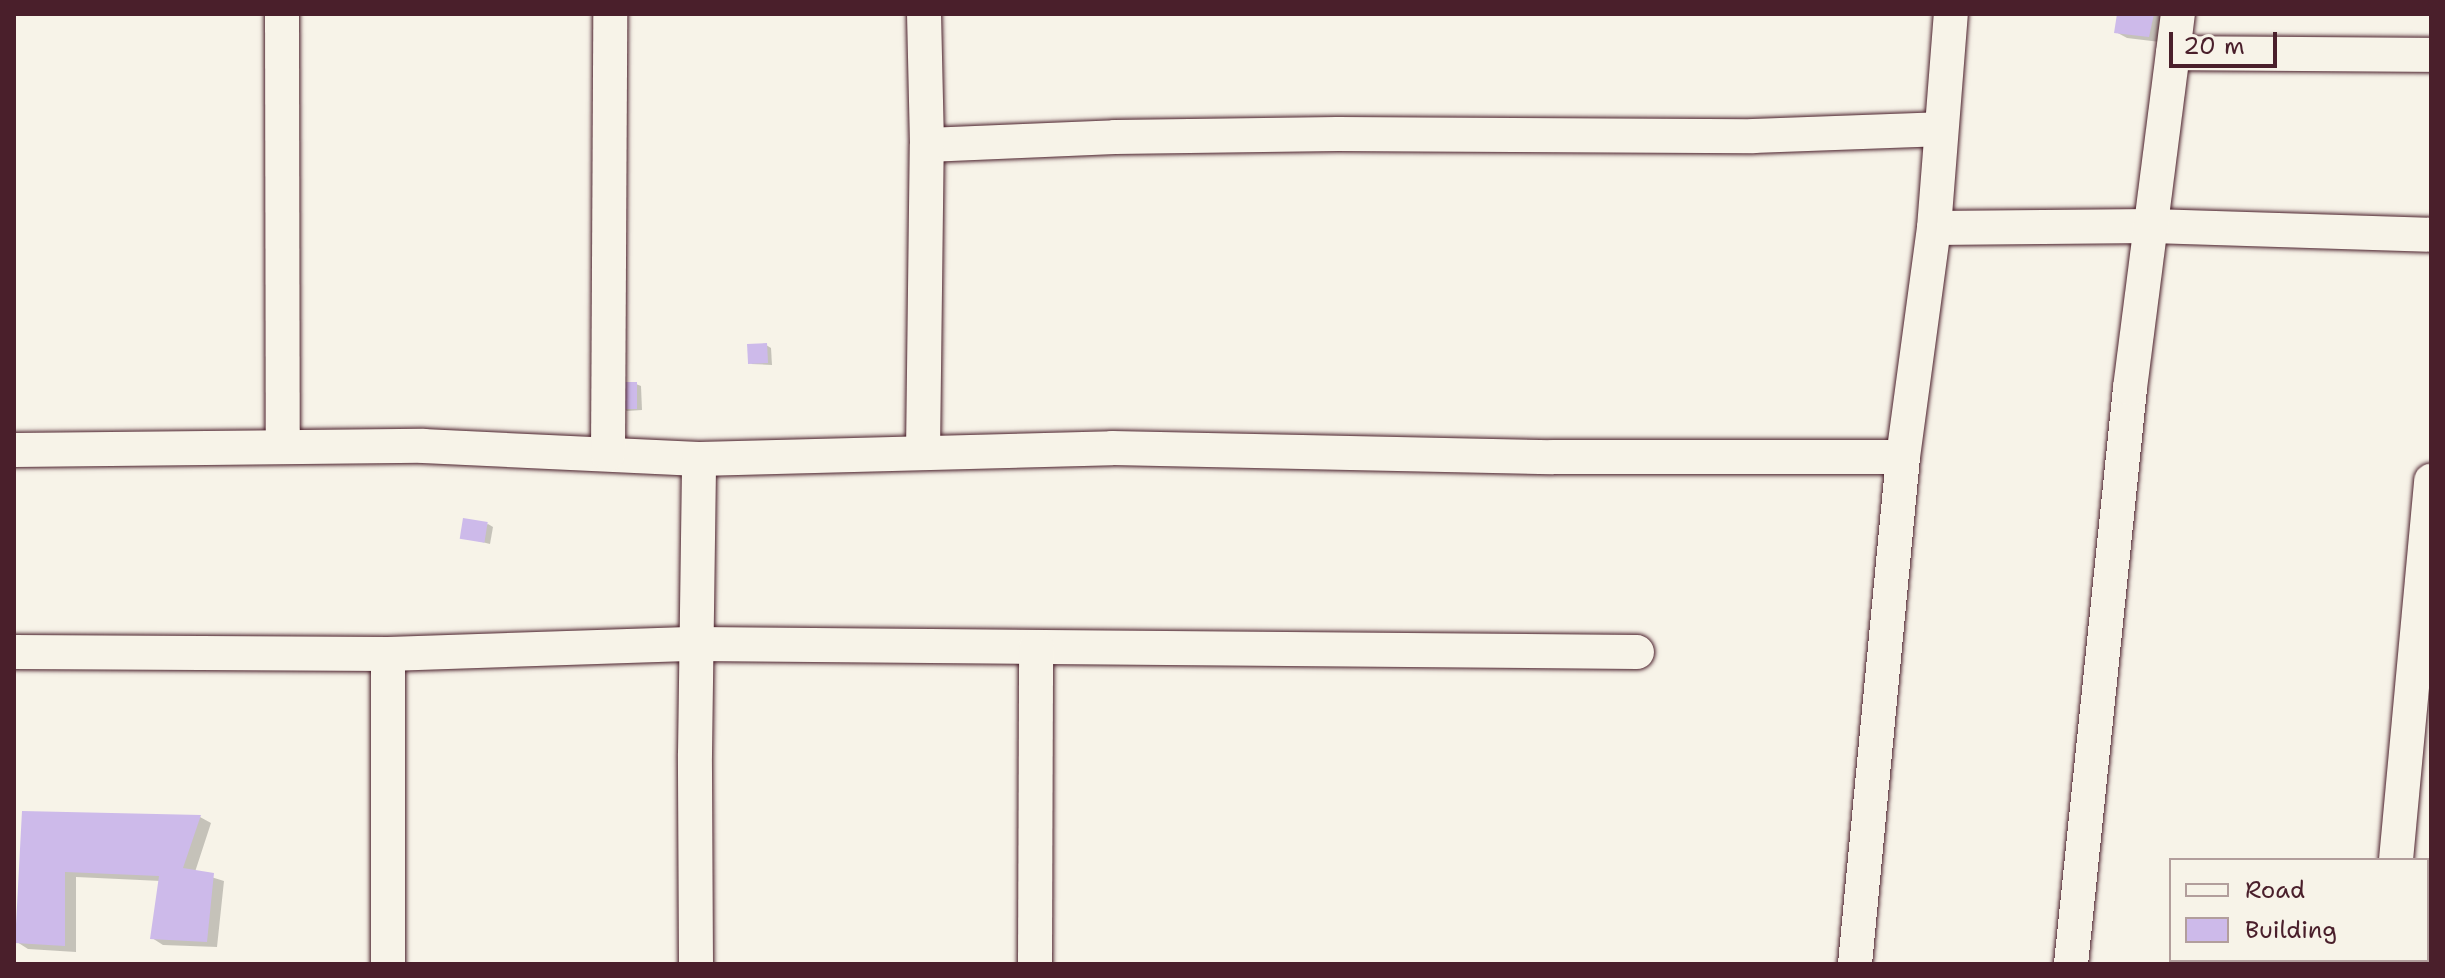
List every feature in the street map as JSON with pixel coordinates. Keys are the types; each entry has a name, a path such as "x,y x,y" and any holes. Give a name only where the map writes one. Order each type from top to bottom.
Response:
{"street":[{"path":"282,14 283,447"},
{"path":"608,454 610,14"},
{"path":"923,453 927,145 924,14"},
{"path":"1880,964 1856,950 1903,457 1934,228 1951,14"},
{"path":"2071,964 2130,388 2178,14"},
{"path":"2173,53 2431,55"},
{"path":"927,145 1115,137 1338,134 1753,136 1941,129"},
{"path":"1934,228 2152,226 2431,235"},
{"path":"14,450 423,446 699,459 1112,448 1553,457 1903,457"},
{"path":"696,964 699,459"},
{"path":"2396,858 2431,481"},
{"path":"14,652 388,654 696,644 1637,652"},
{"path":"1035,964 1036,647"},
{"path":"388,654 388,964"}],"building":[{"path":"2117,14 2154,14 2149,37 2114,33"},
{"path":"767,343 768,363 748,364 747,344"},
{"path":"619,382 637,382 637,409 619,409"},
{"path":"463,518 488,522 484,543 460,539"},
{"path":"22,811 201,815 183,868 214,873 207,942 150,939 159,876 65,872 65,946 15,943"}]}
